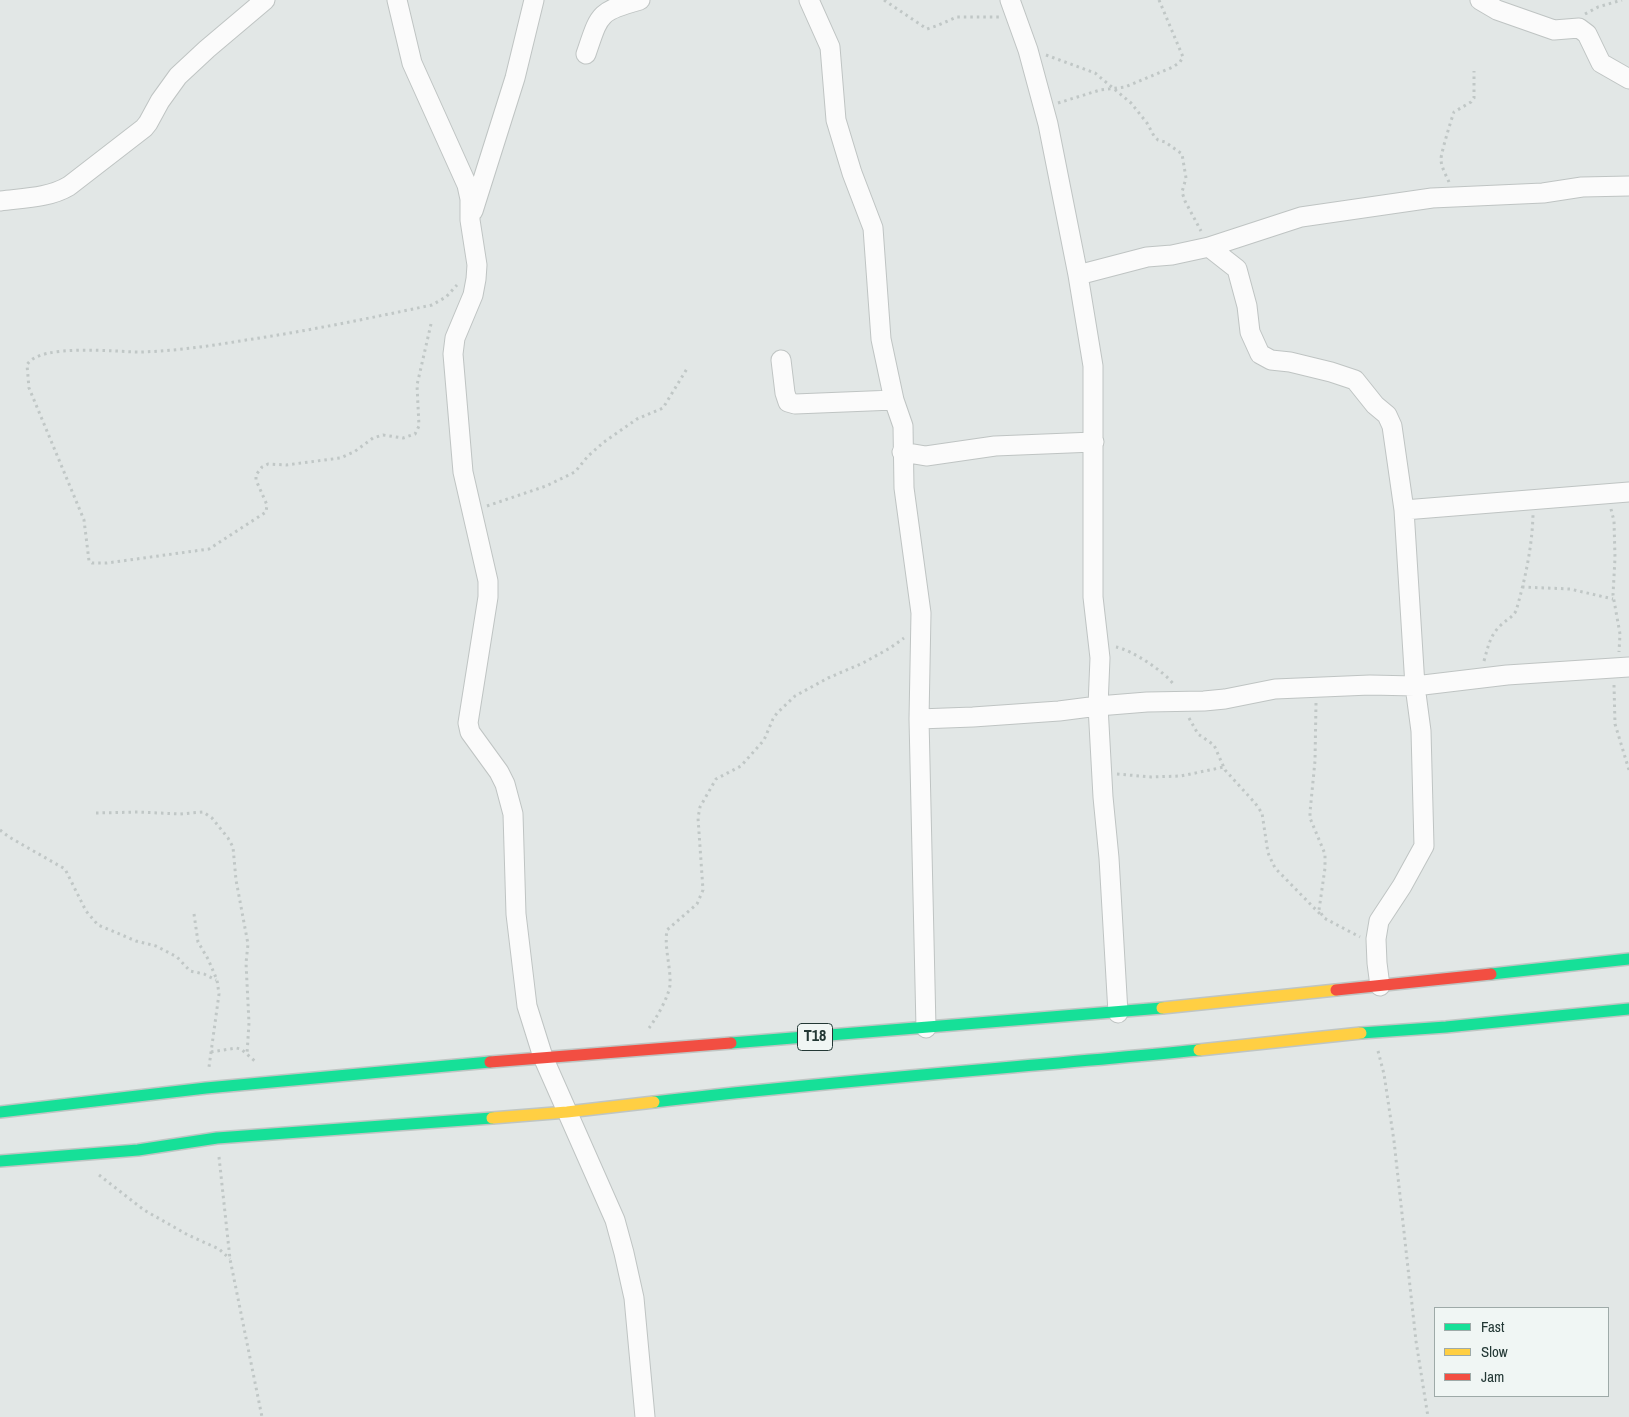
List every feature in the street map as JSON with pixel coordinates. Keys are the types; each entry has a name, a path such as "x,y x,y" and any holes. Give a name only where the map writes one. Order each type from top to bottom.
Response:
{"main road":[{"name":"T18","path":"0,1112 206,1088 543,1057 1118,1013 1629,959"},
{"path":"0,1161 138,1150 217,1138 567,1112 728,1093 1051,1065 1372,1032 1446,1027 1629,1009"}],"street":[{"path":"0,200 49,194 69,186 144,128 178,76 266,0"},
{"path":"397,0 412,64 467,184 477,265 473,294 455,338 453,354 463,472 488,581 468,723 470,732 500,772 513,814 516,914 527,1006 543,1057 615,1220 634,1298 645,1417"},
{"path":"470,220 515,78 534,0"},
{"path":"586,54 596,26 602,16 622,4 640,0"},
{"path":"809,0 830,47 836,120 852,173 873,228 881,340 894,400 903,426 902,452 906,508 921,613 919,719 926,1028"},
{"path":"1480,0 1496,10 1554,30 1579,28 1586,34 1601,63 1629,79"},
{"path":"1013,8 1028,50 1043,108 1078,275 1093,366 1093,577 1099,647 1098,706 1118,1013"},
{"path":"1078,275 1147,257 1172,255 1209,247 1301,217 1432,198 1543,193 1582,188 1629,186"},
{"path":"1209,247 1236,269 1247,306 1250,332 1260,354 1271,360 1290,362 1355,380 1375,405 1387,415 1393,428 1404,510 1415,686 1421,732 1424,846 1407,878 1379,921 1376,945 1380,986"},
{"path":"781,360 788,402 795,404 894,400"},
{"path":"902,452 926,456 995,446 1094,442"},
{"path":"1404,510 1629,492"},
{"path":"919,719 1225,699 1275,690 1370,685 1415,686 1475,679 1623,667"}],"path":[{"path":"884,0 927,29 957,17 990,18 1013,8"},
{"path":"1043,108 1100,90 1125,87 1174,67 1180,62 1183,57 1159,0"},
{"path":"1028,50 1056,58 1095,73 1131,103 1158,140 1165,142 1182,154 1186,178 1182,192 1209,247"},
{"path":"1456,198 1442,167 1441,159 1452,115 1474,98 1474,71"},
{"path":"431,324 418,384 419,426 415,434 403,438 383,435 373,438 354,452 340,458 286,465 264,465 256,476 256,480 267,505 266,512 209,549 106,564 88,561 84,520 29,388 27,365 33,358 52,352 83,350 139,352 183,350 314,330 432,305 446,297 458,284"},
{"path":"472,511 546,486 575,472 604,442 638,419 663,408 688,367"},
{"path":"1592,494 1612,511 1615,558 1613,599 1620,634 1623,667 1614,689 1615,724 1629,770"},
{"path":"1475,679 1484,664 1488,645 1496,630 1516,611 1532,535 1534,500"},
{"path":"1522,587 1570,590 1613,599"},
{"path":"649,1029 670,985 665,938 666,930 697,904 703,890 698,818 700,807 713,783 716,779 741,766 764,740 773,718 795,696 828,678 863,663 900,641 909,633 921,613"},
{"path":"1099,647 1117,647 1140,657 1169,678 1198,734 1214,745 1224,767 1262,813 1268,853 1275,868 1321,915 1376,945"},
{"path":"1316,688 1315,761 1310,818 1325,854 1319,910 1321,915"},
{"path":"1102,773 1151,777 1181,776 1224,767"},
{"path":"96,813 180,814 203,812 212,818 228,838 233,847 236,880 248,944 246,963 249,1023 246,1054"},
{"path":"0,830 65,869 86,910 98,925 136,941 156,946 177,957 190,971 204,974 217,980"},
{"path":"194,914 198,942 208,958 217,980 219,994 206,1088"},
{"path":"1372,1032 1384,1074 1394,1141 1416,1341 1428,1417"},
{"path":"211,1052 241,1049 263,1066"},
{"path":"217,1138 230,1259 262,1417"},
{"path":"96,1173 144,1210 195,1239 219,1249 230,1259"}],"traffic: fast":[{"path":"1491,974 1629,959"},
{"path":"731,1043 1162,1008"},
{"path":"1361,1033 1446,1027 1629,1009"},
{"path":"654,1102 858,1081 1199,1050"},
{"path":"0,1112 206,1088 490,1062"},
{"path":"0,1161 138,1150 217,1138 492,1118"}],"traffic: slow":[{"path":"1162,1008 1336,990"},
{"path":"1199,1050 1361,1033"},
{"path":"492,1118 654,1102"}],"traffic: jam":[{"path":"1336,990 1491,974"},
{"path":"490,1062 731,1043"}]}
